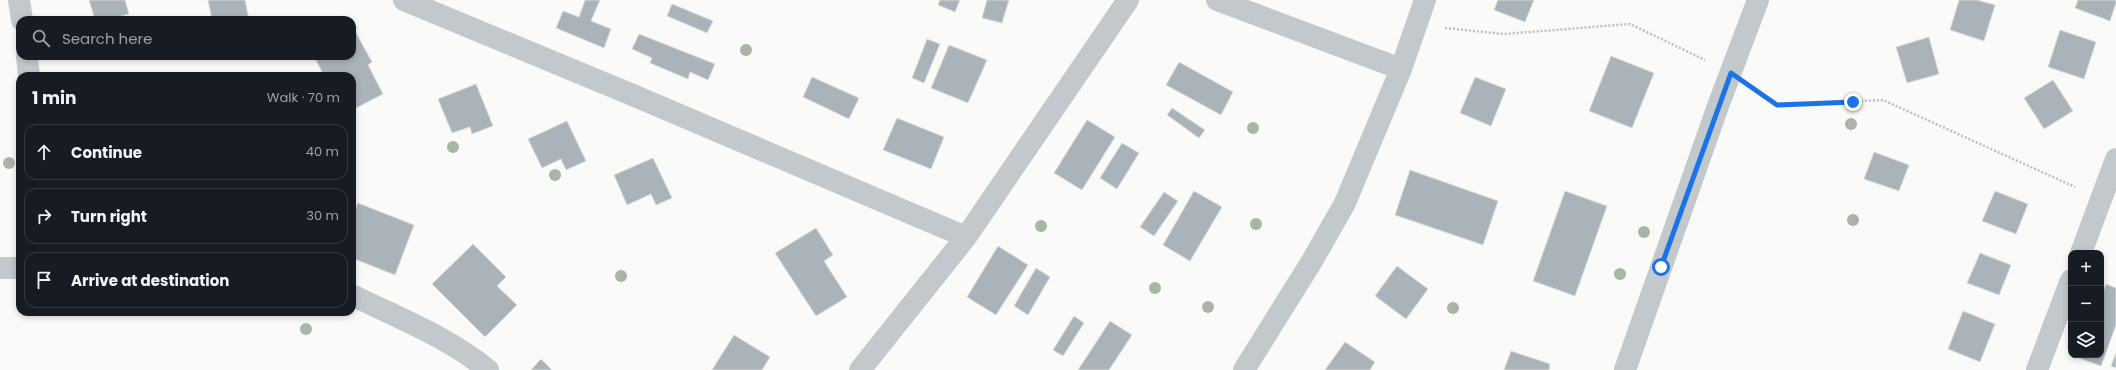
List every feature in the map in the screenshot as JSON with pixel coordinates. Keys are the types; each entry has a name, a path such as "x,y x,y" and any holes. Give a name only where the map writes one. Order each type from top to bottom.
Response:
{"street":[{"path":"19,0 21,16"},
{"path":"404,0 635,96 966,238"},
{"path":"860,370 966,238 1128,0"},
{"path":"1217,0 1401,69"},
{"path":"1244,370 1312,261 1345,203 1401,69 1425,0"},
{"path":"1625,370 1758,0"},
{"path":"27,60 29,72"},
{"path":"2082,250 2116,159"},
{"path":"0,268 16,268"},
{"path":"2037,370 2069,286"},
{"path":"356,297 467,353 488,370"}],"path":[{"path":"1417,25 1504,34 1630,24 1731,73 1777,105 1883,100 2101,199"}],"building":[{"path":"89,0 125,0 129,14 121,16 94,16"},
{"path":"208,0 245,0 248,16 211,16"},
{"path":"585,0 600,0 591,21 611,29 604,48 556,28 563,11 579,17"},
{"path":"940,0 960,0 955,12 938,5"},
{"path":"987,0 1009,0 1002,23 982,18"},
{"path":"1498,0 1534,0 1525,22 1494,10"},
{"path":"1959,0 1977,0 1995,5 1984,41 1950,30"},
{"path":"2078,0 2116,0 2110,21 2075,8"},
{"path":"672,4 713,21 707,33 667,16"},
{"path":"2060,30 2096,42 2084,79 2048,67"},
{"path":"356,33 372,62 368,65 383,94 356,108 356,72 322,72 316,60 356,60"},
{"path":"639,34 715,64 708,80 690,72 688,79 650,63 652,58 632,49"},
{"path":"1929,37 1939,74 1907,83 1896,47"},
{"path":"927,39 940,44 924,83 912,78"},
{"path":"949,45 987,60 968,103 931,88"},
{"path":"1611,56 1654,73 1632,128 1589,111"},
{"path":"1179,62 1233,92 1221,115 1166,85"},
{"path":"812,77 859,98 849,119 803,97"},
{"path":"1475,77 1506,89 1491,126 1460,113"},
{"path":"2053,80 2073,111 2044,129 2024,98"},
{"path":"476,84 493,126 472,134 470,127 452,133 438,99"},
{"path":"1172,108 1205,130 1199,138 1167,115"},
{"path":"897,118 944,137 931,169 883,150"},
{"path":"1087,120 1115,137 1082,190 1054,173"},
{"path":"567,121 586,161 566,170 561,159 542,168 528,139"},
{"path":"1122,143 1139,153 1117,189 1100,178"},
{"path":"1874,152 1909,165 1899,191 1864,179"},
{"path":"653,158 672,198 656,205 651,194 627,205 614,175"},
{"path":"1410,170 1498,201 1483,245 1395,215"},
{"path":"1194,191 1222,207 1190,261 1163,245"},
{"path":"1565,191 1607,206 1575,296 1533,281"},
{"path":"1995,191 2028,204 2016,234 1982,221"},
{"path":"1164,192 1178,201 1154,236 1140,227"},
{"path":"358,203 414,225 395,275 356,260 356,208"},
{"path":"816,228 833,255 824,261 847,297 816,316 775,253"},
{"path":"473,244 506,277 497,286 517,305 485,337 432,284"},
{"path":"998,246 1028,265 996,315 967,297"},
{"path":"1980,253 2011,265 1999,295 1967,283"},
{"path":"1397,266 1428,289 1406,319 1375,296"},
{"path":"1036,268 1050,277 1028,315 1014,306"},
{"path":"2106,284 2116,288 2116,325 2104,358 2104,322 2104,290"},
{"path":"1963,311 1995,324 1980,362 1948,349"},
{"path":"1074,316 1084,323 1063,356 1053,350"},
{"path":"1110,321 1132,335 1109,370 1078,370"},
{"path":"734,335 770,357 762,370 712,370"},
{"path":"1345,342 1375,362 1370,370 1325,370"},
{"path":"1511,351 1550,364 1549,370 1504,370"},
{"path":"2116,353 2116,368 2111,366"},
{"path":"2079,358 2104,358 2101,366"},
{"path":"541,359 552,370 531,370"}],"route":[{"path":"1661,267 1731,73 1777,105 1853,102"}]}
